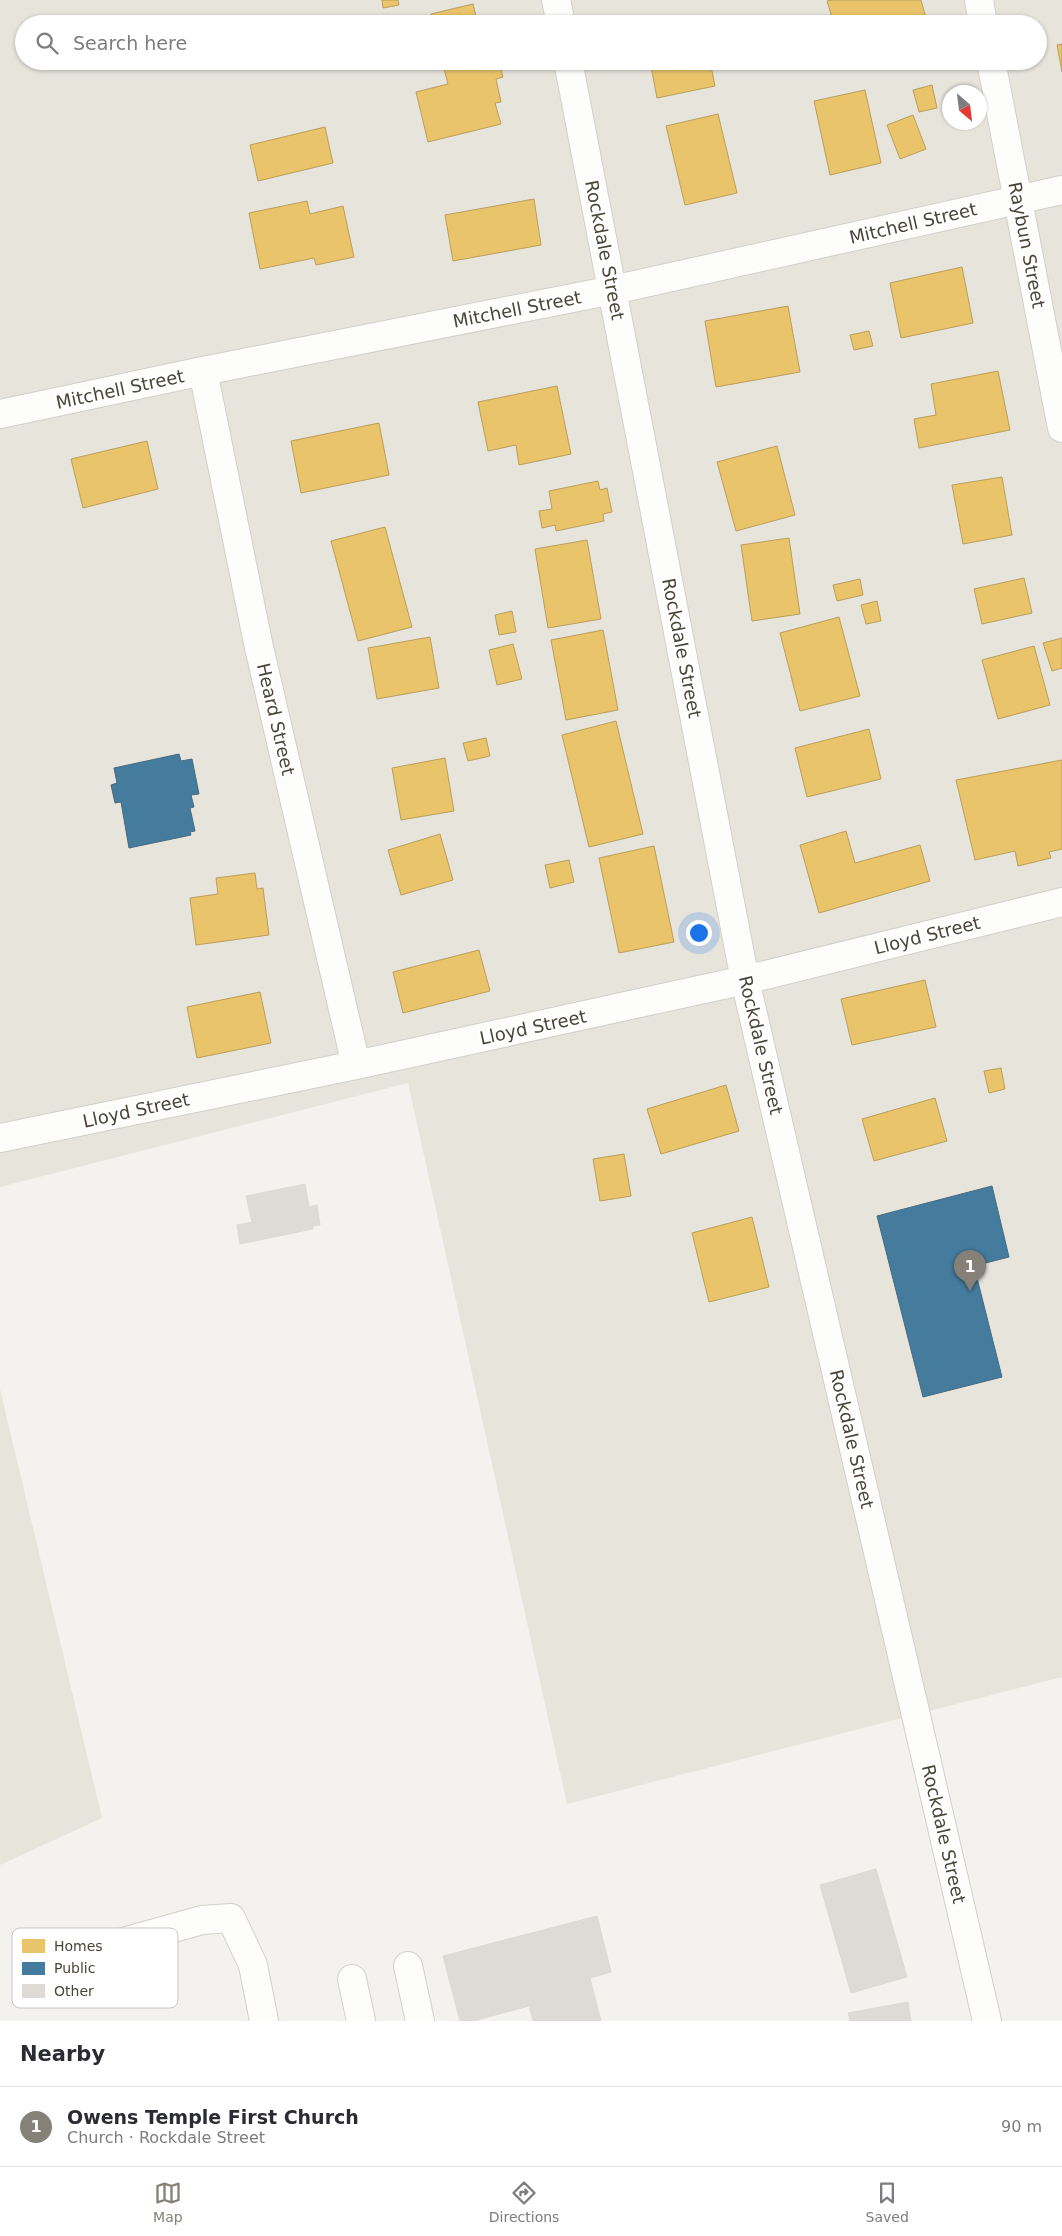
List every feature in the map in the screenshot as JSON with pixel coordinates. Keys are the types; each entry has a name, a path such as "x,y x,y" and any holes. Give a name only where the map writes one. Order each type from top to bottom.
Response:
{"street":[{"path":"556,0 559,15"},
{"path":"979,0 982,15"},
{"name":"Rockdale Street","path":"570,70 745,980 987,2021"},
{"name":"Raybun Street","path":"993,70 1062,428"},
{"name":"Mitchell Street","path":"0,414 203,371 613,290 1062,190"},
{"name":"Heard Street","path":"203,371 258,643 356,1065"},
{"name":"Lloyd Street","path":"0,1138 356,1065 745,980 1062,902"},
{"path":"173,1928 202,1920 231,1918 253,1965 264,2021"},
{"path":"408,1966 420,2021"},
{"path":"352,1979 361,2021"}],"shaded area":[{"path":"0,0 1062,0 1062,1677 567,1804 408,1083 0,1187"},
{"path":"0,1389 102,1818 0,1865"}],"building: Homes":[{"path":"382,0 398,0 399,5 383,8"},
{"path":"921,0 925,15 831,15 827,1"},
{"path":"473,4 476,15 431,15"},
{"path":"1062,44 1062,72 1057,45"},
{"path":"444,70 501,70 503,77 496,79 501,102 495,103 501,124 428,142 416,92 448,84"},
{"path":"652,70 712,70 715,86 657,98"},
{"path":"932,85 937,108 919,112 913,90"},
{"path":"865,90 881,163 830,175 814,101"},
{"path":"718,114 737,193 685,205 666,126"},
{"path":"913,115 926,149 900,159 887,125"},
{"path":"325,127 333,163 258,181 250,145"},
{"path":"534,199 541,245 453,261 445,215"},
{"path":"307,201 310,214 343,206 354,257 316,265 314,258 260,269 249,213"},
{"path":"962,267 973,323 901,338 890,283"},
{"path":"788,306 800,372 716,387 705,321"},
{"path":"869,331 873,346 854,350 850,335"},
{"path":"998,371 1010,430 919,448 914,419 936,415 931,384"},
{"path":"557,386 571,454 519,465 516,445 488,451 478,402"},
{"path":"379,423 389,475 301,493 291,441"},
{"path":"147,441 158,489 83,508 71,459"},
{"path":"777,446 795,515 736,531 717,462"},
{"path":"1002,477 1012,535 963,544 952,485"},
{"path":"598,481 600,490 607,488 612,512 603,514 604,521 556,531 555,525 542,528 539,511 552,509 549,491"},
{"path":"385,527 412,627 358,641 331,541"},
{"path":"789,538 800,614 752,621 741,545"},
{"path":"587,540 601,619 548,628 535,549"},
{"path":"1024,578 1032,613 982,624 974,589"},
{"path":"860,579 863,595 837,601 833,585"},
{"path":"877,601 881,621 866,624 861,605"},
{"path":"512,611 516,632 499,635 495,615"},
{"path":"839,617 860,696 800,711 780,633"},
{"path":"603,630 618,710 566,720 551,640"},
{"path":"430,637 439,688 377,699 368,648"},
{"path":"1062,638 1062,668 1052,671 1043,643"},
{"path":"513,644 522,679 497,685 489,650"},
{"path":"1034,646 1050,705 998,719 982,660"},
{"path":"616,721 643,834 589,847 562,735"},
{"path":"869,729 881,779 807,797 795,748"},
{"path":"486,738 490,756 468,761 463,743"},
{"path":"445,758 454,811 401,820 392,768"},
{"path":"1062,760 1062,849 1049,852 1051,858 1018,866 1015,851 975,860 956,780"},
{"path":"846,831 855,863 920,845 930,881 819,913 800,845"},
{"path":"440,834 453,880 401,895 388,850"},
{"path":"654,846 674,942 619,953 599,858"},
{"path":"569,860 574,882 550,888 545,865"},
{"path":"255,873 257,889 263,888 269,935 196,945 190,898 218,894 216,878"},
{"path":"479,950 490,991 403,1013 393,972"},
{"path":"925,980 936,1027 852,1045 841,999"},
{"path":"260,992 271,1043 197,1058 187,1007"},
{"path":"1001,1068 1005,1089 989,1093 984,1071"},
{"path":"726,1085 739,1131 661,1154 647,1109"},
{"path":"935,1098 947,1141 874,1161 862,1119"},
{"path":"624,1154 631,1196 600,1201 593,1159"},
{"path":"752,1217 769,1287 709,1302 692,1233"}],"building: Public":[{"path":"179,754 181,761 192,759 199,794 191,795 194,807 190,808 195,831 190,832 191,835 129,848 121,802 115,803 111,785 117,783 114,768"},
{"path":"992,1186 1009,1257 974,1266 1002,1377 923,1397 877,1216"}],"building: Other":[{"path":"305,1184 309,1207 317,1205 320,1225 313,1226 313,1229 240,1244 237,1225 252,1222 246,1196"},
{"path":"876,1869 907,1977 851,1993 820,1885"},
{"path":"597,1916 611,1972 590,1978 601,2021 533,2021 529,2006 473,2021 460,2021 443,1956"},
{"path":"908,2002 911,2021 850,2021 848,2013"}],"place":[{"name":"Owens Temple First Church","path":"970,1291"}]}
